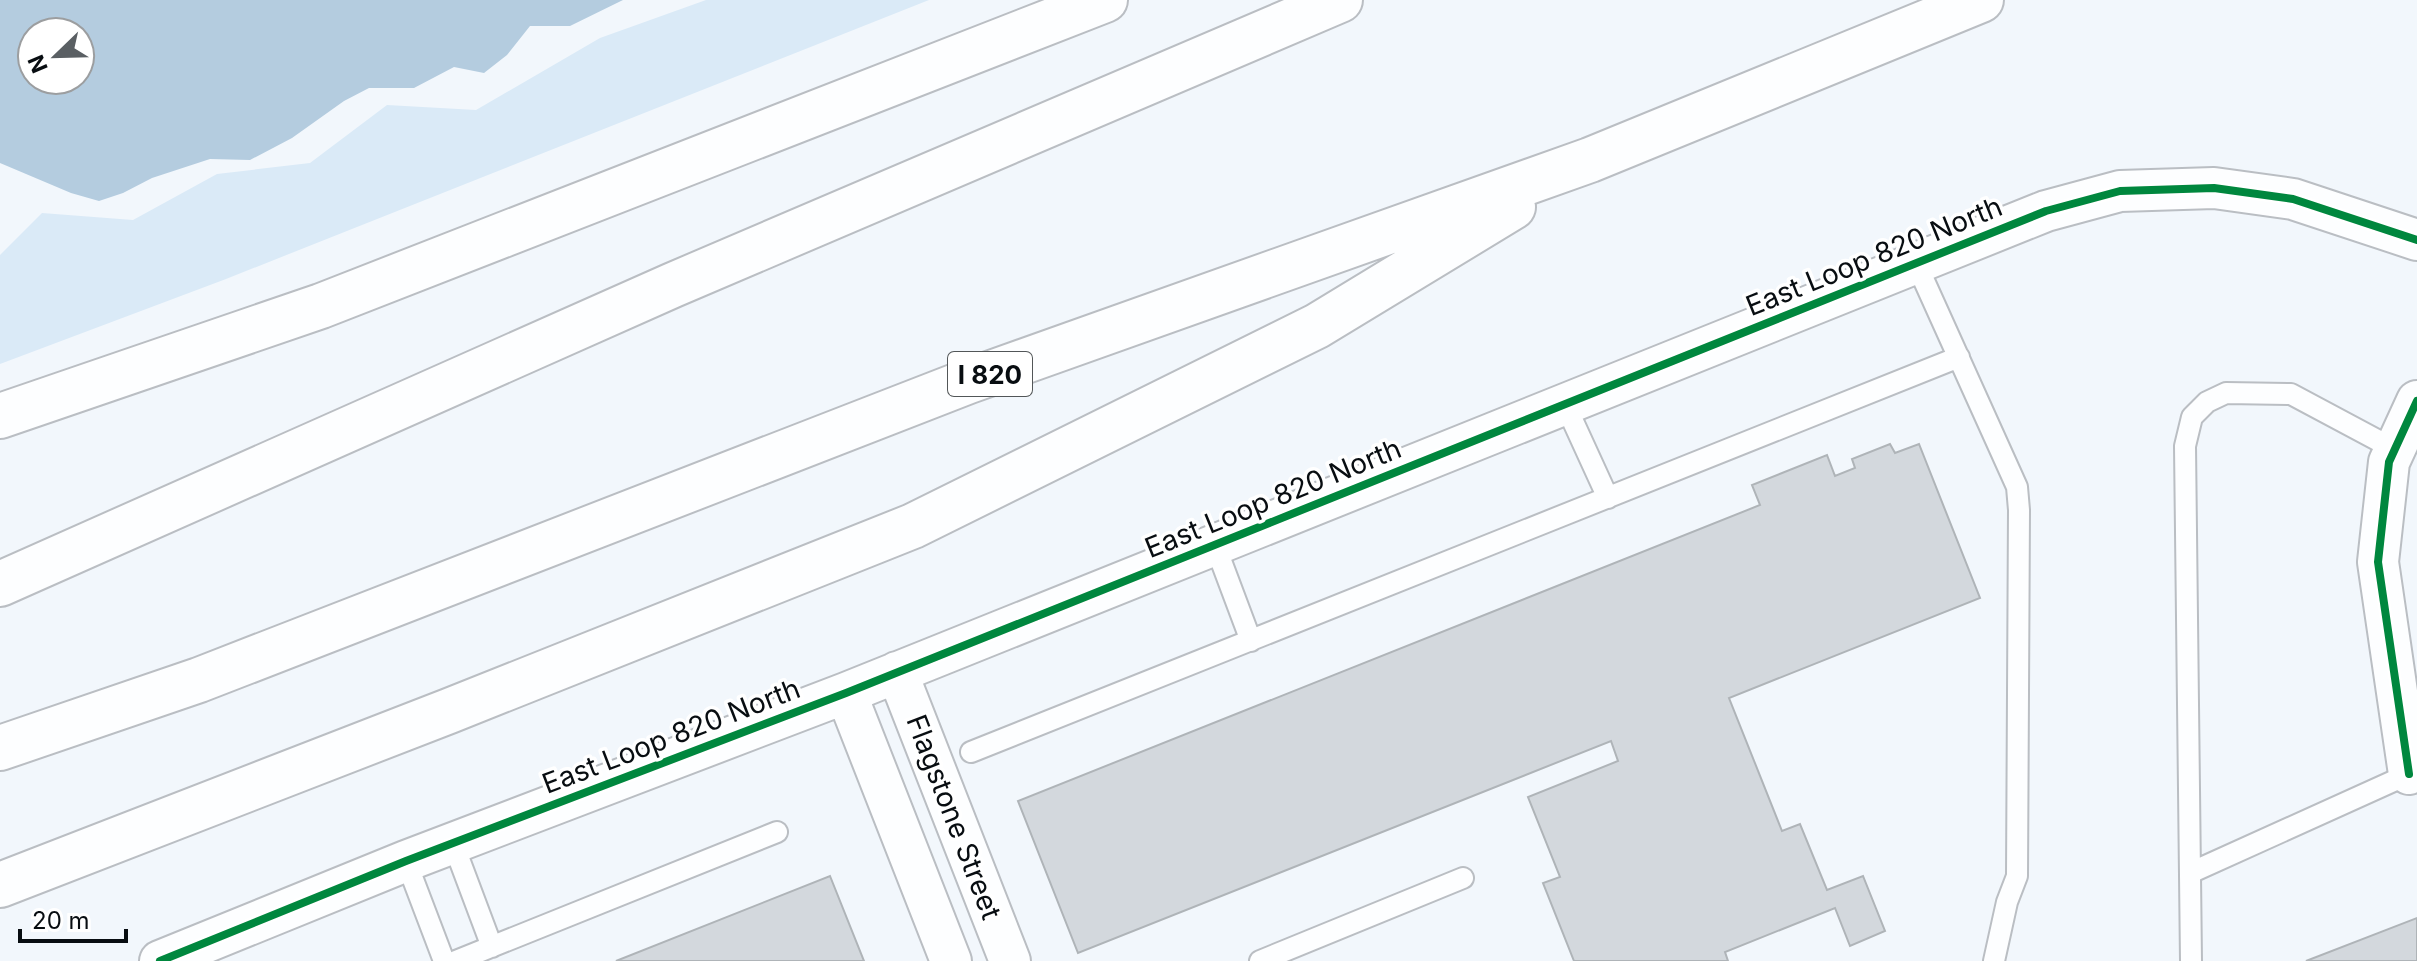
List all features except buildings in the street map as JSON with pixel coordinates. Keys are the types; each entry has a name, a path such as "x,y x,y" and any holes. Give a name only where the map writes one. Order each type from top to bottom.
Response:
{"highway":[{"path":"0,416 321,306 1105,0"},
{"path":"0,584 673,285 1340,0"},
{"name":"I 820","path":"0,748 199,680 969,381 1590,160 1981,0"},
{"path":"0,885 913,526 1317,326 1590,160"}],"street":[{"name":"East Loop 820 North","path":"160,961 406,861 846,693 2046,211 2120,191 2214,188 2293,199 2417,240"},
{"path":"2409,774 2378,562 2389,462 2417,401"},
{"name":"Flagstone Street","path":"897,672 1010,961"},
{"name":"Flagstone Street","path":"846,693 951,961"}],"lane":[{"path":"1916,263 2017,487 2017,876 2007,902 1994,961"},
{"path":"971,752 1959,357"},
{"path":"2191,961 2185,446 2192,417 2207,402 2226,393 2291,394 2394,449"},
{"path":"1565,404 1608,498"},
{"path":"1215,545 1251,641"},
{"path":"2190,873 2409,774"},
{"path":"456,961 777,832"},
{"path":"453,843 492,947"},
{"path":"406,861 444,961"},
{"path":"1260,961 1463,878"}],"shaded area":[{"path":"0,0 623,0 570,26 530,26 507,55 484,73 454,67 414,88 369,88 344,101 292,138 250,160 210,159 152,178 99,201 71,193 0,163"},
{"path":"706,0 929,0 226,279 0,364 0,255 42,213 133,220 217,174 310,163 387,105 476,110 600,38"}],"cycle path":[{"path":"160,961 406,861 846,693 2046,211 2120,191 2214,188 2293,199 2417,240"},
{"path":"2409,774 2378,562 2389,462 2417,401"}]}
